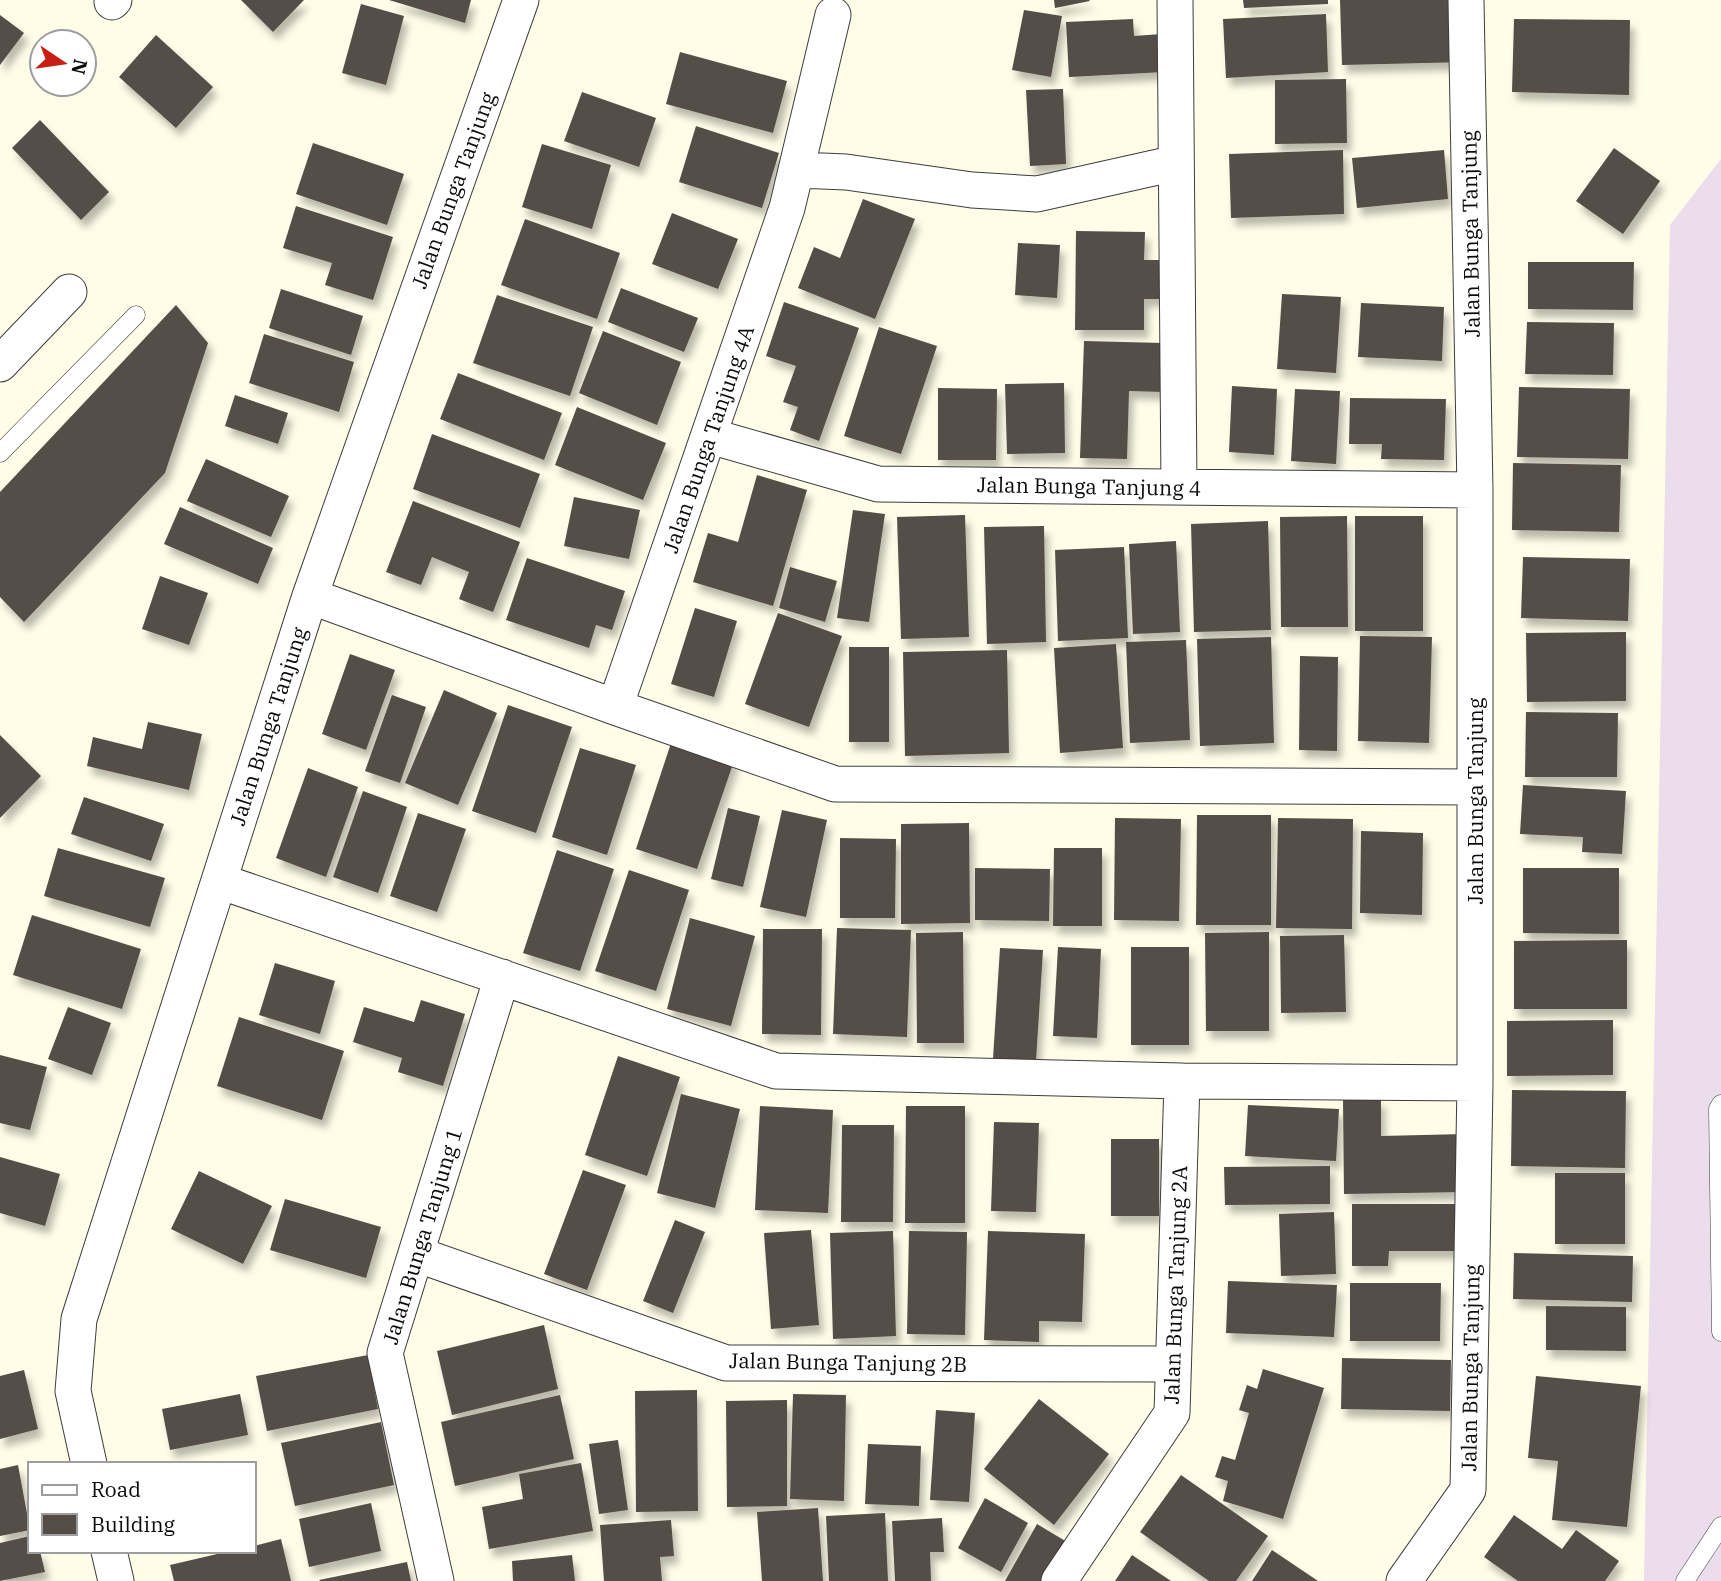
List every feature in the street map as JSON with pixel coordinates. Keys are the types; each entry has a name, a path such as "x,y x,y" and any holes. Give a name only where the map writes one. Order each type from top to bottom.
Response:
{"street":[{"name":"Jalan Bunga Tanjung","path":"89,1462 73,1391 79,1319 310,596 521,0"},
{"path":"1175,0 1179,487"},
{"name":"Jalan Bunga Tanjung","path":"1404,1581 1468,1490 1475,1083 1475,490 1466,0"},
{"name":"Jalan Bunga Tanjung 4A","path":"615,708 787,208 833,15"},
{"path":"798,170 846,172 972,190 1037,194 1177,163"},
{"path":"0,364 69,292"},
{"name":"Jalan Bunga Tanjung 4","path":"710,436 878,484 1475,490"},
{"path":"310,596 615,708 835,784 1475,787"},
{"path":"219,881 776,1070 1182,1081 1475,1083"},
{"name":"Jalan Bunga Tanjung 1","path":"436,1581 385,1353 502,977"},
{"name":"Jalan Bunga Tanjung 2A","path":"1059,1581 1172,1413 1182,1081"},
{"name":"Jalan Bunga Tanjung 2B","path":"416,1254 726,1363 1173,1364"},
{"path":"109,1553 116,1581"}],"lane":[{"path":"0,453 136,316"},
{"path":"1721,1104 1718,1109 1721,1332"},
{"path":"1685,1581 1721,1525"}],"shaded area":[{"path":"1721,159 1721,1581 1644,1581 1670,225"}],"building":[{"path":"241,0 304,0 273,32"},
{"path":"389,0 471,0 465,23"},
{"path":"1054,0 1089,0 1090,1 1055,8"},
{"path":"1243,0 1328,0 1328,4 1244,8"},
{"path":"1340,0 1465,0 1467,62 1342,65"},
{"path":"361,4 404,16 386,85 342,73"},
{"path":"1024,10 1062,16 1051,77 1012,70"},
{"path":"1326,14 1328,72 1226,78 1223,19"},
{"path":"0,15 24,33 0,65"},
{"path":"1133,19 1134,36 1161,34 1164,72 1069,77 1066,22"},
{"path":"1514,19 1630,20 1629,95 1512,92"},
{"path":"156,35 213,87 176,128 119,77"},
{"path":"680,52 787,81 773,133 666,104"},
{"path":"1346,79 1347,143 1275,144 1275,80"},
{"path":"1063,89 1066,164 1030,166 1026,90"},
{"path":"582,92 656,118 639,167 564,141"},
{"path":"40,120 109,192 81,220 12,148"},
{"path":"696,126 779,153 762,208 679,182"},
{"path":"313,143 404,174 387,225 296,194"},
{"path":"542,144 611,165 592,229 522,207"},
{"path":"1614,148 1660,181 1623,234 1576,201"},
{"path":"1343,150 1344,214 1231,218 1229,154"},
{"path":"1444,150 1448,199 1357,208 1352,158"},
{"path":"863,199 915,219 875,319 798,288 814,247 840,258"},
{"path":"296,206 393,237 373,300 325,285 332,263 283,248"},
{"path":"672,213 738,239 718,289 652,264"},
{"path":"525,219 620,253 597,319 501,285"},
{"path":"1076,231 1145,232 1144,260 1165,260 1165,299 1144,299 1144,330 1075,330"},
{"path":"1018,243 1060,245 1057,298 1015,295"},
{"path":"1528,262 1634,262 1633,310 1528,309"},
{"path":"621,288 698,318 684,352 608,322"},
{"path":"281,289 363,316 351,355 269,328"},
{"path":"1282,294 1341,297 1336,373 1277,369"},
{"path":"497,295 593,327 570,396 473,363"},
{"path":"784,302 859,328 819,441 790,430 798,407 783,402 796,366 766,356"},
{"path":"1361,303 1444,307 1442,361 1358,357"},
{"path":"176,305 208,343 165,473 24,622 0,597 0,492"},
{"path":"1527,322 1614,323 1613,375 1525,374"},
{"path":"879,327 937,346 901,454 844,436"},
{"path":"603,331 681,362 657,425 579,393"},
{"path":"264,334 354,362 339,412 249,383"},
{"path":"1084,341 1164,343 1163,392 1129,391 1127,459 1080,458"},
{"path":"458,373 562,413 544,460 440,419"},
{"path":"1064,383 1065,453 1007,454 1005,384"},
{"path":"1232,386 1277,389 1274,455 1229,452"},
{"path":"1519,387 1630,389 1628,459 1517,457"},
{"path":"938,388 997,389 996,460 938,460"},
{"path":"1295,389 1340,391 1336,464 1291,461"},
{"path":"235,395 288,413 278,444 225,426"},
{"path":"1350,398 1446,399 1444,460 1381,459 1382,444 1349,444"},
{"path":"577,407 666,443 643,500 555,465"},
{"path":"432,434 540,474 520,528 413,489"},
{"path":"206,459 289,496 271,537 187,501"},
{"path":"1513,463 1621,465 1619,532 1512,530"},
{"path":"757,475 807,490 773,606 693,582 708,533 738,542"},
{"path":"574,497 640,510 629,559 564,546"},
{"path":"413,501 520,542 493,612 459,599 469,572 432,557 421,585 386,572"},
{"path":"180,507 273,548 258,584 164,544"},
{"path":"853,510 885,514 869,622 837,618"},
{"path":"965,515 969,637 901,639 897,517"},
{"path":"1347,516 1348,627 1281,627 1280,517"},
{"path":"1355,516 1423,516 1423,631 1355,631"},
{"path":"1268,521 1271,630 1194,632 1191,524"},
{"path":"1044,526 1046,642 987,644 984,527"},
{"path":"1176,541 1180,632 1133,634 1129,544"},
{"path":"1124,547 1128,638 1058,641 1055,550"},
{"path":"1523,557 1630,559 1628,621 1521,618"},
{"path":"527,558 625,591 612,630 596,625 589,648 506,620"},
{"path":"790,567 837,581 825,622 779,608"},
{"path":"160,576 208,593 189,645 142,629"},
{"path":"695,608 737,621 714,697 671,684"},
{"path":"778,613 842,636 809,727 745,704"},
{"path":"1626,632 1626,701 1527,702 1526,633"},
{"path":"1360,636 1432,637 1429,743 1358,741"},
{"path":"1271,637 1274,743 1200,746 1197,639"},
{"path":"1186,640 1190,740 1130,743 1126,642"},
{"path":"1116,644 1123,748 1060,753 1054,648"},
{"path":"849,647 889,647 889,742 849,742"},
{"path":"1007,650 1009,753 905,756 903,652"},
{"path":"350,654 395,670 366,750 322,734"},
{"path":"1300,656 1338,657 1337,751 1299,750"},
{"path":"444,690 497,713 458,805 405,783"},
{"path":"392,695 426,707 400,783 365,771"},
{"path":"508,705 572,727 536,833 472,811"},
{"path":"1526,712 1618,713 1617,777 1525,777"},
{"path":"148,722 202,734 189,790 87,766 93,737 142,749"},
{"path":"0,735 41,776 0,818"},
{"path":"673,737 735,758 697,869 636,849"},
{"path":"580,748 636,765 607,855 552,837"},
{"path":"308,768 358,787 326,877 276,858"},
{"path":"1523,785 1626,791 1622,854 1582,852 1583,837 1520,834"},
{"path":"363,791 407,807 378,893 333,877"},
{"path":"84,797 164,824 151,861 71,834"},
{"path":"728,808 760,816 743,887 711,879"},
{"path":"782,810 827,820 806,917 760,907"},
{"path":"418,813 466,829 437,912 390,896"},
{"path":"1197,815 1271,815 1271,925 1196,925"},
{"path":"1115,818 1181,819 1179,921 1114,920"},
{"path":"1278,818 1353,819 1352,929 1276,928"},
{"path":"969,823 970,923 901,924 901,824"},
{"path":"1361,831 1423,833 1422,915 1360,913"},
{"path":"840,838 896,839 895,918 840,918"},
{"path":"58,848 165,878 150,927 44,896"},
{"path":"1054,848 1102,848 1102,926 1053,926"},
{"path":"557,850 614,869 580,971 523,953"},
{"path":"975,868 1050,869 1049,921 975,920"},
{"path":"1523,868 1619,868 1619,934 1523,933"},
{"path":"629,870 689,890 656,991 595,971"},
{"path":"32,915 141,949 122,1009 13,975"},
{"path":"690,918 755,936 731,1026 667,1009"},
{"path":"837,928 911,930 907,1037 833,1034"},
{"path":"763,929 822,929 821,1035 762,1034"},
{"path":"963,932 964,1043 917,1043 916,933"},
{"path":"1269,932 1269,1031 1206,1031 1205,933"},
{"path":"1344,935 1346,1012 1281,1013 1280,936"},
{"path":"1627,940 1627,1009 1514,1009 1514,941"},
{"path":"1058,947 1101,949 1097,1038 1053,1036"},
{"path":"1131,947 1189,947 1189,1045 1131,1045"},
{"path":"1000,948 1043,950 1036,1061 993,1059"},
{"path":"275,963 335,981 320,1034 259,1015"},
{"path":"421,1000 465,1014 443,1086 398,1072 402,1058 353,1042 364,1007 414,1022"},
{"path":"68,1007 111,1023 92,1075 48,1059"},
{"path":"239,1017 344,1051 322,1120 217,1086"},
{"path":"1613,1020 1613,1075 1507,1076 1507,1021"},
{"path":"0,1055 47,1067 30,1130 0,1123"},
{"path":"618,1056 680,1077 647,1176 585,1155"},
{"path":"1512,1090 1626,1091 1625,1168 1511,1166"},
{"path":"681,1094 740,1109 715,1208 657,1193"},
{"path":"1343,1099 1381,1099 1381,1136 1465,1134 1466,1192 1344,1194"},
{"path":"1248,1105 1339,1109 1336,1161 1245,1156"},
{"path":"760,1106 833,1110 828,1213 755,1210"},
{"path":"906,1106 965,1106 965,1223 905,1223"},
{"path":"994,1122 1039,1123 1036,1212 991,1211"},
{"path":"842,1125 894,1125 893,1222 841,1222"},
{"path":"1111,1139 1159,1139 1159,1216 1111,1216"},
{"path":"0,1157 60,1174 45,1226 0,1213"},
{"path":"1330,1166 1330,1204 1225,1205 1224,1167"},
{"path":"583,1170 626,1185 587,1290 544,1274"},
{"path":"199,1171 272,1206 243,1264 171,1229"},
{"path":"1555,1173 1625,1173 1625,1244 1555,1244"},
{"path":"285,1199 381,1227 366,1278 270,1250"},
{"path":"1352,1204 1465,1204 1464,1251 1389,1251 1388,1266 1352,1266"},
{"path":"1334,1212 1336,1274 1281,1276 1279,1214"},
{"path":"675,1220 705,1232 673,1313 643,1301"},
{"path":"811,1230 819,1325 771,1329 764,1233"},
{"path":"893,1231 896,1336 833,1339 830,1233"},
{"path":"909,1231 967,1232 965,1335 907,1334"},
{"path":"988,1231 1085,1234 1082,1322 1039,1321 1039,1342 984,1340"},
{"path":"1514,1253 1633,1256 1632,1302 1513,1299"},
{"path":"1228,1281 1337,1285 1334,1337 1226,1333"},
{"path":"1350,1283 1441,1283 1440,1341 1350,1341"},
{"path":"1546,1306 1626,1307 1626,1351 1546,1350"},
{"path":"544,1325 558,1389 452,1415 437,1351"},
{"path":"368,1355 378,1409 267,1431 256,1376"},
{"path":"1342,1358 1451,1360 1450,1411 1341,1409"},
{"path":"1263,1369 1324,1388 1283,1519 1223,1501 1228,1481 1215,1477 1222,1456 1235,1460 1249,1413 1239,1410 1247,1385 1257,1389"},
{"path":"24,1370 38,1429 0,1439 0,1376"},
{"path":"1536,1376 1641,1386 1627,1527 1552,1520 1558,1461 1528,1458"},
{"path":"697,1390 698,1511 636,1512 635,1391"},
{"path":"240,1394 248,1435 170,1450 162,1409"},
{"path":"793,1394 846,1395 844,1501 790,1499"},
{"path":"560,1395 574,1459 455,1486 441,1422"},
{"path":"1039,1399 1109,1454 1054,1525 984,1469"},
{"path":"787,1400 787,1506 727,1507 726,1401"},
{"path":"936,1410 975,1413 969,1502 930,1500"},
{"path":"381,1422 394,1485 295,1506 281,1443"},
{"path":"618,1440 628,1510 599,1514 589,1444"},
{"path":"868,1444 921,1446 919,1506 865,1504"},
{"path":"581,1463 593,1531 489,1549 482,1507 523,1499 519,1474"},
{"path":"18,1465 28,1530 0,1536 0,1469"},
{"path":"1181,1475 1268,1536 1236,1581 1209,1581 1140,1532"},
{"path":"985,1498 1028,1523 1001,1572 958,1548"},
{"path":"371,1503 381,1551 309,1567 299,1519"},
{"path":"818,1508 823,1581 762,1581 757,1512"},
{"path":"885,1513 888,1581 829,1581 826,1516"},
{"path":"1514,1515 1562,1549 1576,1530 1619,1561 1605,1581 1518,1581 1484,1557"},
{"path":"942,1518 944,1552 930,1552 931,1581 895,1581 892,1521"},
{"path":"671,1520 674,1556 660,1557 662,1581 604,1581 600,1525"},
{"path":"1037,1524 1072,1545 1051,1581 1005,1581"},
{"path":"28,1536 28,1553 40,1553 45,1572 0,1581 0,1543"},
{"path":"281,1539 291,1581 174,1581 170,1565 221,1553 256,1553 256,1545"},
{"path":"1272,1550 1318,1581 1252,1581"},
{"path":"572,1555 575,1581 513,1581 512,1561"},
{"path":"1132,1555 1171,1581 1115,1581"},
{"path":"407,1562 411,1581 319,1580"}]}
